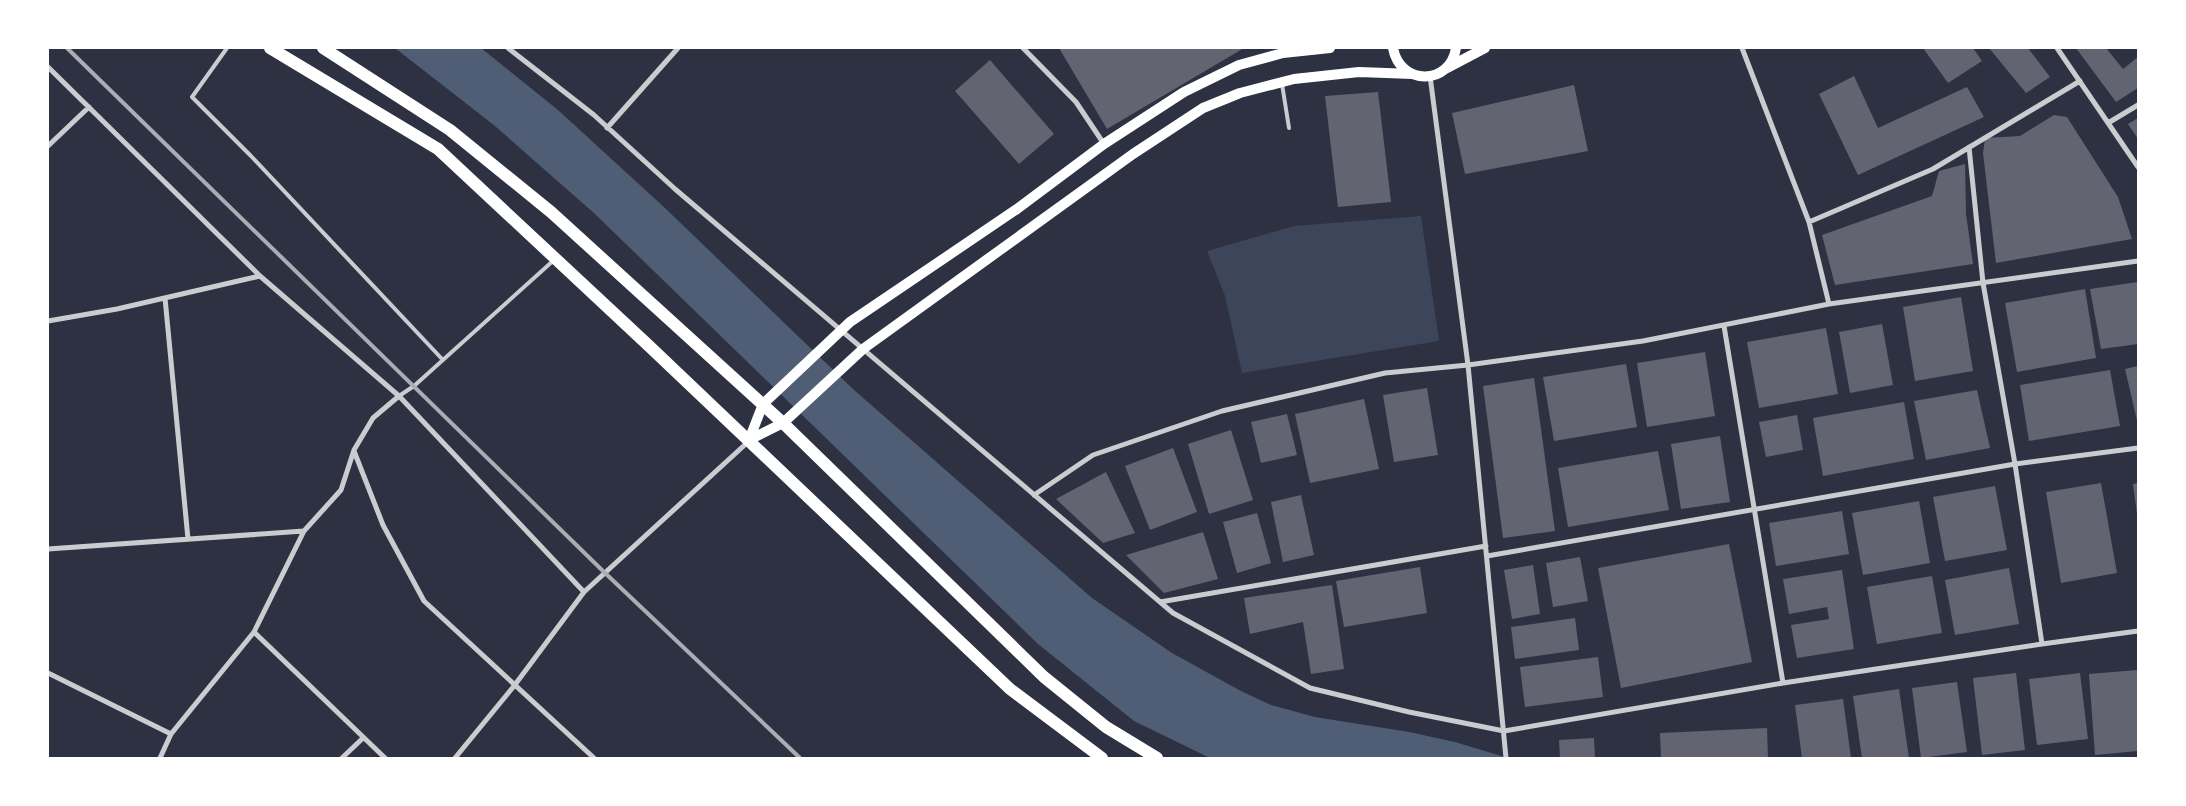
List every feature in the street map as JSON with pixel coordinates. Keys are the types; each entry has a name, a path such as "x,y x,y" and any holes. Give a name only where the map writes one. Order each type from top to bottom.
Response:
{"highway":[{"path":"270,48 438,149 749,440 1010,689 1102,758"},
{"path":"323,48 450,130 551,212 783,423 1044,677 1106,728 1157,758"}],"main road":[{"path":"749,440 762,404 858,316 1017,209 1104,144 1170,100 1239,64 1292,50 1330,48"},
{"path":"1393,48 1399,64 1413,74"},
{"path":"1444,70 1454,57 1456,48"},
{"path":"749,440 783,423 863,349 1188,116 1215,101 1281,82 1351,73 1430,76 1485,48"}],"street":[{"path":"508,48 607,128 837,335 863,349 1173,613 1310,688 1409,712 1504,732 1783,683 2042,644 2138,632"},
{"path":"607,128 678,48"},
{"path":"1023,48 1076,102 1104,144"},
{"path":"1742,48 1809,222 1829,304"},
{"path":"2057,48 2138,167"},
{"path":"48,67 260,276 399,396 584,592"},
{"path":"1430,76 1468,366 1506,756"},
{"path":"1809,222 1933,169 2080,81"},
{"path":"2108,123 2138,105"},
{"path":"48,146 89,107"},
{"path":"1969,147 1983,282 2015,464 2042,644"},
{"path":"1034,495 1093,455 1222,411 1385,374 1468,366 1643,341 1829,304 2138,261"},
{"path":"48,320 118,309 260,276"},
{"path":"165,298 188,539"},
{"path":"1724,326 1783,683"},
{"path":"160,758 171,734 254,632 304,531 341,490 354,450 373,418 399,396"},
{"path":"455,758 514,686 584,592 749,440"},
{"path":"1487,556 1756,511 2015,464 2138,448"},
{"path":"354,450 383,524 424,600 514,686 594,758"},
{"path":"48,549 304,531"},
{"path":"1160,602 1486,546"},
{"path":"254,632 385,758"},
{"path":"48,673 171,734"},
{"path":"342,758 363,738"}],"lane":[{"path":"228,48 192,97 251,156 443,360"},
{"path":"1281,82 1289,128"},
{"path":"399,396 414,386 556,259"}],"shaded area":[{"path":"395,48 481,48 558,110 665,208 853,389 1092,598 1172,653 1241,691 1271,705 1315,717 1409,732 1455,742 1508,758 1210,758 1134,721 1038,644 595,214 495,126"},
{"path":"1421,216 1439,341 1242,373 1225,296 1207,251 1294,226"}],"building":[{"path":"1059,48 1244,48 1107,129"},
{"path":"1923,48 1973,48 1982,61 1948,83"},
{"path":"1989,48 2028,48 2050,77 2026,93"},
{"path":"2076,48 2106,48 2123,69 2138,57 2138,88 2116,102"},
{"path":"990,60 1054,134 1019,164 955,91"},
{"path":"1854,76 1878,128 1967,87 1984,117 1858,175 1819,94"},
{"path":"1574,85 1588,151 1465,174 1452,113"},
{"path":"1378,92 1391,202 1338,207 1325,96"},
{"path":"2054,115 2067,117 2118,197 2132,239 1996,263 1983,153 1985,138 2020,136"},
{"path":"2138,118 2138,139 2128,124"},
{"path":"1965,164 1966,214 1973,264 1835,285 1822,235 1932,196 1939,171"},
{"path":"2138,282 2138,344 2101,349 2090,289"},
{"path":"2085,289 2096,358 2017,372 2005,303"},
{"path":"1961,297 1973,371 1915,381 1903,307"},
{"path":"1882,324 1893,385 1850,393 1839,332"},
{"path":"1826,328 1838,394 1759,408 1747,342"},
{"path":"1705,352 1715,416 1647,427 1637,363"},
{"path":"1626,364 1637,427 1554,441 1543,377"},
{"path":"2138,366 2138,425 2125,369"},
{"path":"2110,370 2120,426 2029,441 2020,385"},
{"path":"1534,378 1555,531 1503,538 1483,386"},
{"path":"1427,388 1438,455 1394,462 1383,395"},
{"path":"1977,390 1990,448 1926,460 1914,401"},
{"path":"1364,399 1379,469 1310,483 1295,414"},
{"path":"1904,402 1914,459 1823,476 1813,418"},
{"path":"1287,414 1297,455 1261,463 1251,422"},
{"path":"1797,415 1803,450 1766,457 1759,422"},
{"path":"1231,430 1253,500 1209,514 1188,444"},
{"path":"1720,436 1730,502 1681,509 1671,444"},
{"path":"1173,448 1197,512 1150,530 1125,466"},
{"path":"1658,451 1669,510 1568,527 1558,468"},
{"path":"1106,472 1135,533 1103,543 1056,499"},
{"path":"2101,483 2117,573 2061,583 2046,492"},
{"path":"2138,483 2138,514 2137,514 2133,484"},
{"path":"1995,486 2007,550 1945,561 1933,497"},
{"path":"1301,495 1314,555 1283,562 1271,502"},
{"path":"1919,501 1930,563 1863,575 1852,513"},
{"path":"1842,511 1849,554 1776,566 1769,523"},
{"path":"1257,513 1271,563 1237,573 1223,522"},
{"path":"1203,532 1218,579 1164,593 1126,555"},
{"path":"1729,544 1752,662 1621,688 1598,568"},
{"path":"1580,557 1588,601 1553,607 1546,563"},
{"path":"1533,565 1540,614 1512,619 1504,570"},
{"path":"1420,567 1427,613 1344,627 1336,581"},
{"path":"2009,568 2019,624 1955,635 1945,580"},
{"path":"1842,570 1854,649 1797,658 1791,625 1829,619 1827,607 1789,614 1783,579"},
{"path":"1932,576 1942,633 1877,644 1867,587"},
{"path":"1332,585 1344,669 1311,674 1303,622 1250,634 1244,598"},
{"path":"1575,618 1579,650 1515,659 1511,627"},
{"path":"1598,657 1603,697 1525,707 1520,667"},
{"path":"2137,670 2138,751 2095,755 2089,674"},
{"path":"2016,673 2025,750 1982,755 1973,678"},
{"path":"2080,673 2088,739 2037,745 2029,679"},
{"path":"1957,682 1967,752 1921,758 1912,688"},
{"path":"1899,689 1909,758 1862,758 1853,696"},
{"path":"1843,699 1851,758 1802,758 1795,705"},
{"path":"1767,728 1768,758 1661,758 1660,733"},
{"path":"1594,738 1595,758 1560,758 1559,740"}],"railway":[{"path":"67,48 604,572 800,758"}]}
